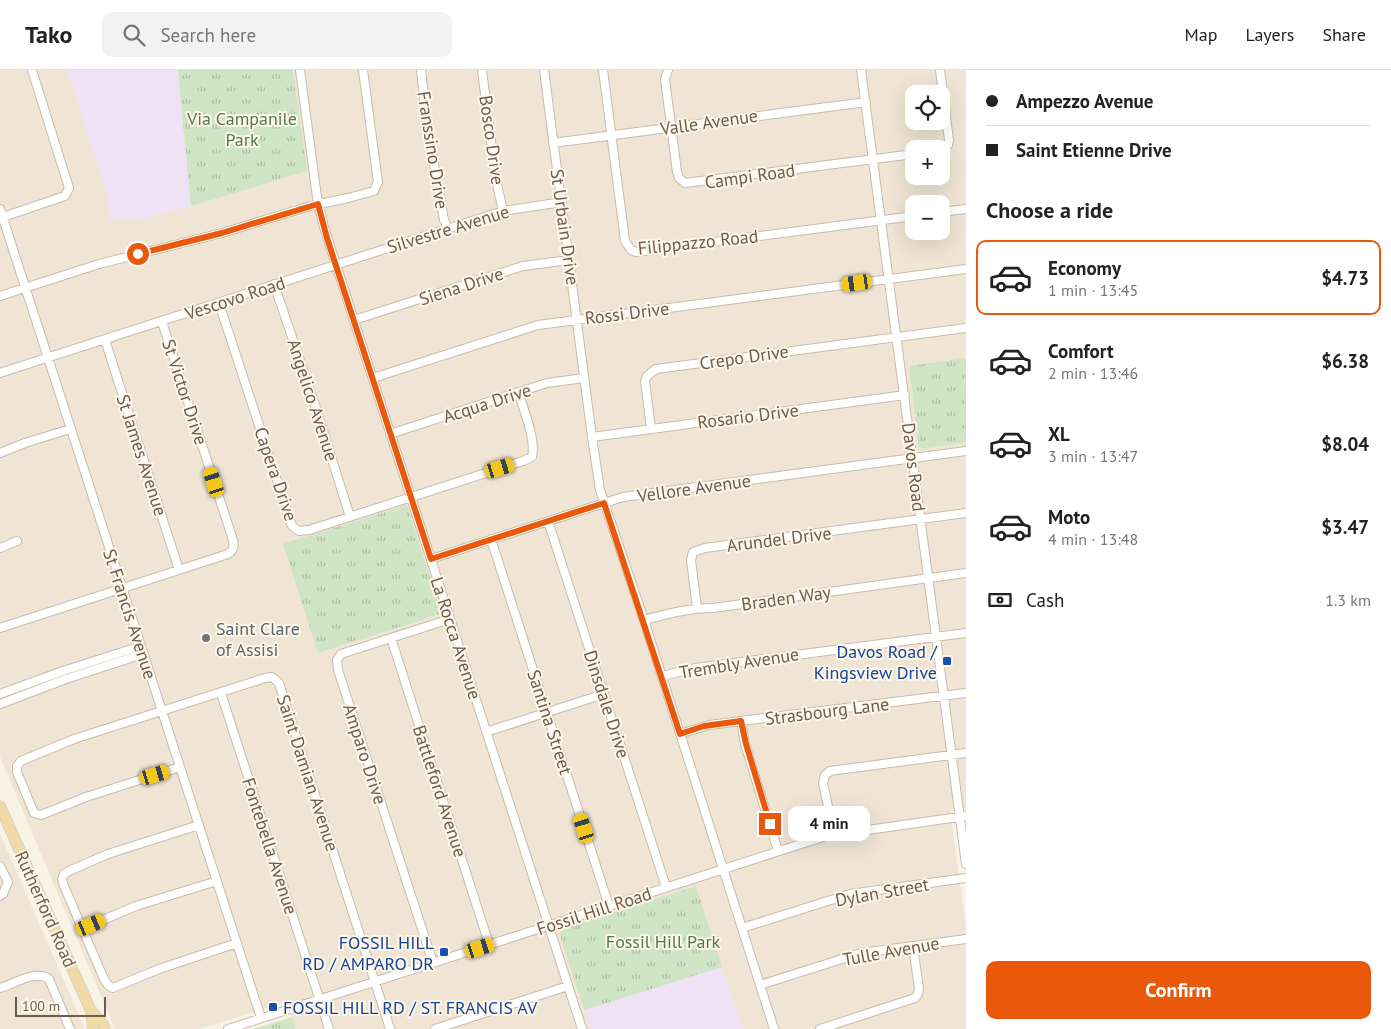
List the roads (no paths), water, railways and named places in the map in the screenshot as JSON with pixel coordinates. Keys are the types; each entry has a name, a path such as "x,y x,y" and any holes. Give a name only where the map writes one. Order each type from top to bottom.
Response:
{"main road":[{"name":"Rutherford Road","path":"0,806 91,1011 93,1029"},
{"name":"Rutherford Road","path":"91,1011 105,1029"}],"street":[{"path":"1,214 65,196 69,188 32,70"},
{"name":"La Rocca Avenue","path":"300,70 318,204 390,434 582,1029"},
{"path":"0,296 99,264 222,233 318,204 374,190 378,182 363,70"},
{"name":"Franssino Drive","path":"421,70 427,124 444,220 448,229"},
{"name":"Bosco Drive","path":"482,70 496,180 503,210"},
{"name":"St Urbain Drive","path":"544,70 597,475 604,503 644,620 774,1029"},
{"path":"603,70 611,135"},
{"name":"Campi Road","path":"668,70 665,79 671,128 679,178 685,183 905,155"},
{"name":"Davos Road","path":"861,70 952,755 963,817 966,864"},
{"path":"940,70 949,140"},
{"name":"Valle Avenue","path":"553,143 866,102"},
{"name":"Filippazzo Road","path":"611,135 625,241 631,250 636,252 882,220"},
{"name":"Silvestre Avenue","path":"336,265 503,210 562,202"},
{"path":"950,211 966,208"},
{"name":"St Francis Avenue","path":"1,214 261,1018"},
{"path":"882,220 905,217"},
{"name":"Siena Drive","path":"354,320 523,266 570,260"},
{"name":"Vescovo Road","path":"0,373 336,265"},
{"name":"Rossi Drive","path":"373,378 538,325 966,269"},
{"name":"Angelico Avenue","path":"274,284 350,517"},
{"name":"Capera Drive","path":"219,303 292,526 295,530 302,532 532,457 529,424 518,392"},
{"name":"St Victor Drive","path":"0,628 228,554 234,547 162,322"},
{"path":"897,337 966,328"},
{"name":"Crepo Drive","path":"651,428 645,381 647,376 656,370 897,337"},
{"name":"St James Avenue","path":"105,340 180,570"},
{"name":"Acqua Drive","path":"390,434 548,383 584,378"},
{"name":"Rosario Drive","path":"592,437 905,395"},
{"path":"0,453 70,429"},
{"name":"Vellore Avenue","path":"431,559 623,497 966,451"},
{"path":"921,519 966,513"},
{"name":"Arundel Drive","path":"697,608 691,560 693,552 705,548 921,519"},
{"name":"Dinsdale Drive","path":"548,521 666,887"},
{"name":"Santina Street","path":"491,539 609,906"},
{"path":"0,548 17,541"},
{"name":"Braden Way","path":"644,620 671,612 697,608 713,608 966,573"},
{"name":"Amparo Drive","path":"433,963 338,670 337,660 341,654 450,619"},
{"name":"Trembly Avenue","path":"662,676 695,668 966,633"},
{"name":"Battleford Avenue","path":"391,638 490,944"},
{"path":"0,694 62,671 142,650"},
{"path":"0,704 142,650"},
{"name":"Saint Damian Avenue","path":"180,767 86,797 41,815 34,813 17,772 17,766 21,760 74,739 272,677 279,683 375,982"},
{"name":"Fontebella Avenue","path":"220,693 329,1029"},
{"name":"Strasbourg Lane","path":"680,734 704,726 966,693"},
{"path":"486,732 604,694"},
{"path":"741,721 778,851"},
{"path":"834,834 823,779 830,771 966,753"},
{"name":"Fossil Hill Road","path":"228,1029 834,834 963,817"},
{"path":"199,825 108,854 64,874 62,879 64,886 104,979 113,988 159,969 237,943"},
{"path":"0,866 8,882 3,894 0,896"},
{"name":"Dylan Street","path":"742,928 850,894 966,878"},
{"path":"82,929 136,906 217,880"},
{"name":"Tulle Avenue","path":"760,985 861,953 966,939"},
{"path":"820,1029 915,998 918,994 918,989 913,946"},
{"path":"0,988 37,975 44,975 49,979 70,1029"},
{"path":"375,982 390,1029"},
{"path":"435,1029 568,986"}],"place":[{"name":"Saint Clare of Assisi","path":"206,638"},
{"name":"Davos Road / Kingsview Drive","path":"947,661"},
{"name":"FOSSIL HILL RD / AMPARO DR","path":"444,952"},
{"name":"FOSSIL HILL RD / ST. FRANCIS AV","path":"273,1007"}],"park label":[{"name":"Via Campanile Park","path":"242,128"},
{"name":"Fossil Hill Park","path":"663,941"}]}
